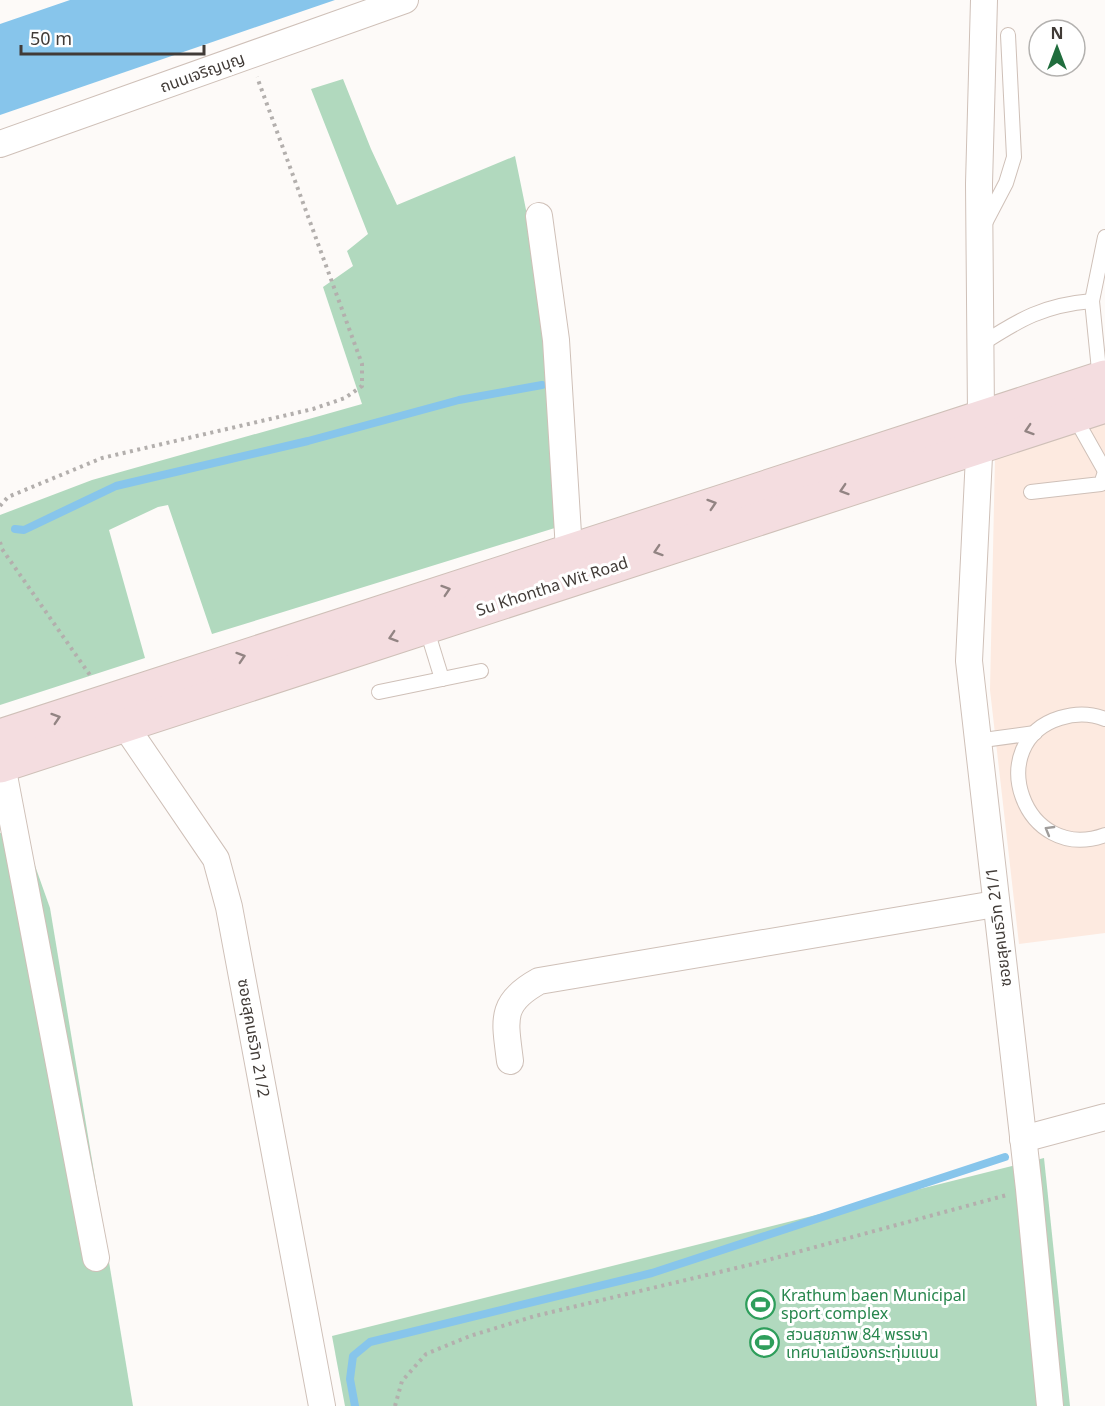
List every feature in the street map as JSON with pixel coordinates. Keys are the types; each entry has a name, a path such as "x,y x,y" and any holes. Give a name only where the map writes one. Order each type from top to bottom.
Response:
{"main road":[{"name":"Su Khontha Wit Road","path":"117,713 426,627 980,431 1104,390"},
{"name":"Su Khontha Wit Road","path":"1,756 569,550 980,431 1074,416 1104,390"}],"street":[{"name":"ถนนเจริญบุญ","path":"0,144 405,0"},
{"name":"ซอยสุคนธวิท 21/1","path":"984,0 979,235 980,431 969,661 976,741 1029,1189 1050,1406"},
{"path":"538,216 556,340 569,550"},
{"name":"ซอยสุคนธวิท 21/2","path":"117,713 216,859 229,907 322,1406"},
{"path":"1,756 96,1258"},
{"path":"510,1061 506,1028 510,1006 518,992 538,981 995,904"},
{"path":"1023,1139 1105,1117"}],"lane":[{"path":"979,235 1006,183 1014,157 1008,34"},
{"path":"1104,390 1092,301 1105,237"},
{"path":"980,345 1023,317 1068,303 1092,301"},
{"path":"1031,492 1101,484 1105,472 1074,416"},
{"path":"426,627 442,679"},
{"path":"379,692 481,671"},
{"path":"1105,719 1096,715 1074,714 1053,720 1035,733 1023,750 1018,769 1019,789 1025,807 1038,823 1054,834 1074,840 1094,839 1105,835"},
{"path":"976,741 1035,733"}],"path":[{"path":"0,506 8,497 102,458 313,409 345,398 362,386 362,364 257,75 242,58"},
{"path":"0,542 2,549 117,713"},
{"path":"395,1406 402,1381 426,1354 470,1335 535,1316 753,1264 1029,1189"}],"shaded area":[{"path":"1105,421 1105,933 1019,944 990,690 995,458"}],"green space":[{"path":"343,79 371,149 397,205 515,156 533,244 548,358 558,527 212,634 168,505 158,507 109,530 145,658 0,705 0,515 92,480 362,404 323,287 353,266 347,251 368,234 311,89"},
{"path":"22,829 50,908 133,1406 0,1406 0,833"},
{"name":"Krathum baen Municipal sport complex","path":"1044,1158 1070,1406 345,1406 332,1336"}],"water":[{"path":"70,0 335,0 0,115 0,24"}],"waterway":[{"path":"15,529 24,530 116,486 308,441 459,400 542,385"},
{"path":"355,1406 350,1379 353,1356 370,1342 652,1273 1005,1157"}],"place":[{"name":"Krathum baen Municipal sport complex","path":"760,1304"},
{"name":"สวนสุขภาพ 84 พรรษา เทศบาลเมืองกระทุ่มแบน","path":"765,1343"}]}
